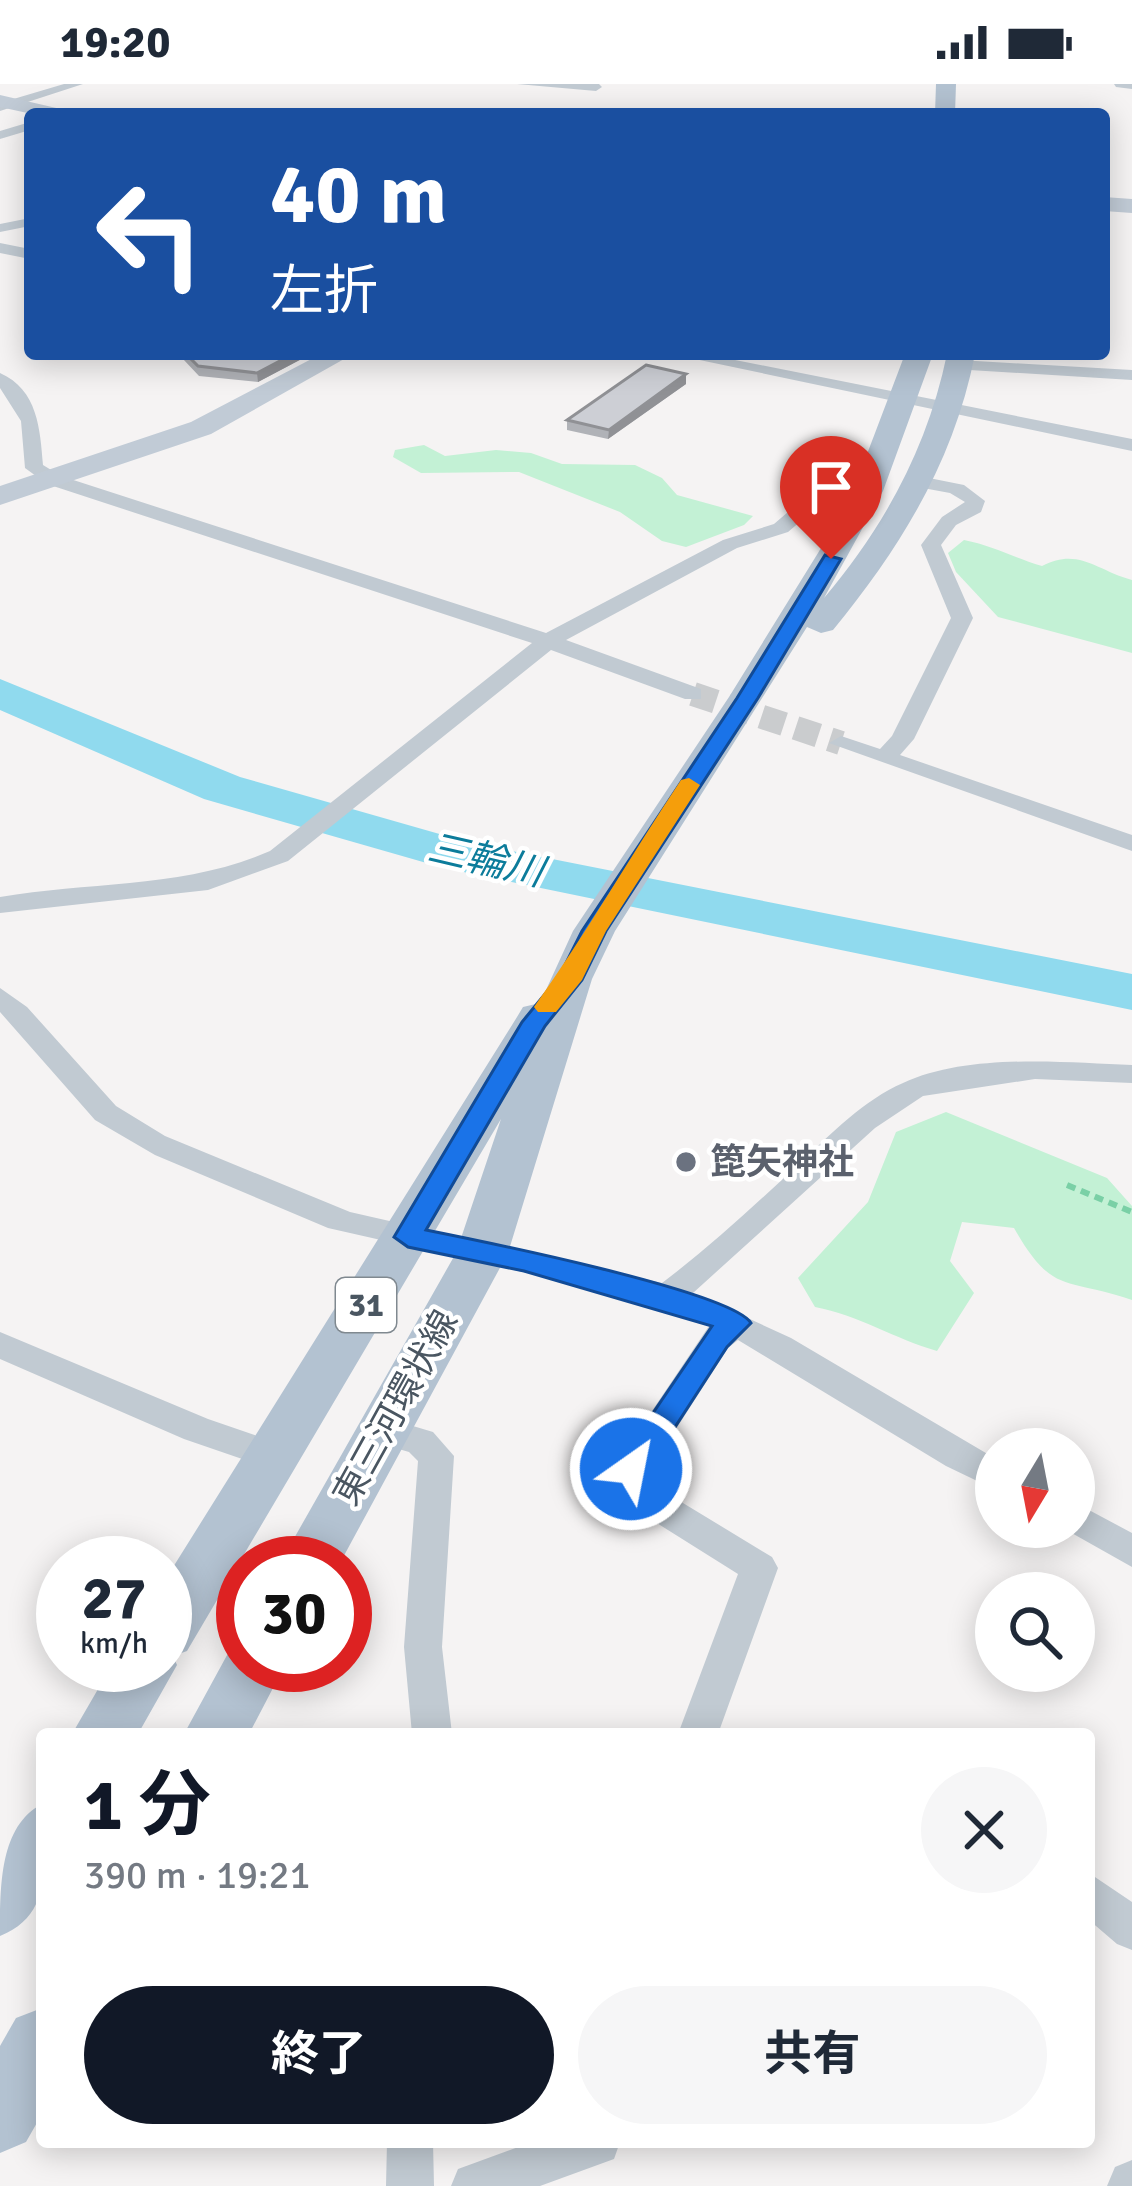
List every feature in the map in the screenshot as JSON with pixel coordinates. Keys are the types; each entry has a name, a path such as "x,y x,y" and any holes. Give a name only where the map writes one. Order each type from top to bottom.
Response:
{"main road":[{"name":"東三河環状線","path":"325,1536 482,1253 570,980 594,931 748,698 868,491 917,360"},
{"name":"東三河環状線","path":"748,698 850,590 904,514 960,360"},
{"name":"東三河環状線","path":"192,1590 534,1022 570,980"},
{"path":"108,1728 130,1692"},
{"path":"219,1728 239,1692"},
{"path":"0,1903 36,1844"},
{"path":"0,2116 36,2054"}],"street":[{"path":"4,104 77,84"},
{"path":"523,84 594,91"},
{"path":"1120,84 1132,85"},
{"path":"0,496 201,428 329,360"},
{"path":"709,360 1132,445"},
{"path":"960,360 1132,375"},
{"path":"0,378 26,404 35,443 34,468 54,480 548,641 693,694"},
{"path":"885,758 902,739 962,618 958,599 936,566 932,545 949,521 974,508 975,501 970,494 950,487 919,482"},
{"path":"0,905 195,887 247,873 350,801 548,641 730,544 782,528 823,492 868,491"},
{"path":"841,743 1132,843"},
{"path":"0,997 33,1025 84,1097 129,1130 286,1201 408,1237 664,1298 736,1323 975,1466"},
{"path":"664,1298 711,1262 864,1121 914,1089 1035,1070 1132,1074"},
{"path":"700,1728 759,1568 665,1510 631,1469 716,1339 736,1323"},
{"path":"0,1345 196,1429 274,1456"},
{"path":"383,1431 421,1442 436,1456 422,1647 431,1728"},
{"path":"1095,1530 1132,1552"},
{"path":"1095,1898 1132,1929"},
{"path":"410,2148 410,2186"},
{"path":"475,2186 580,2148"}],"path":[{"path":"1067,1185 1132,1212"}],"green space":[{"path":"424,445 445,456 496,450 531,453 562,464 635,465 662,478 677,495 753,516 744,525 686,547 662,541 620,512 519,472 421,473 393,457 395,450"},
{"path":"964,540 1042,566 1077,559 1132,580 1132,653 998,617 956,572 948,553"},
{"path":"946,1112 1107,1178 1132,1206 1132,1300 1051,1275 1014,1228 962,1222 950,1261 974,1293 937,1351 815,1307 798,1278 868,1202 896,1132"}],"building":[{"path":"192,360 282,360 257,373 198,366"},
{"path":"646,365 686,374 609,430 567,420"}],"waterway":[{"name":"三輪川","path":"0,693 222,788 463,857 1132,992"}],"tunnel":[{"path":"693,694 841,743"}],"slow traffic":[{"path":"547,1007 570,980 594,931 689,785"}],"place":[{"name":"箆矢神社","path":"686,1162"}],"route":[{"path":"631,1469 716,1339 736,1323 698,1307 524,1261 408,1237 534,1022 570,980 594,931 748,698 831,559"}]}
